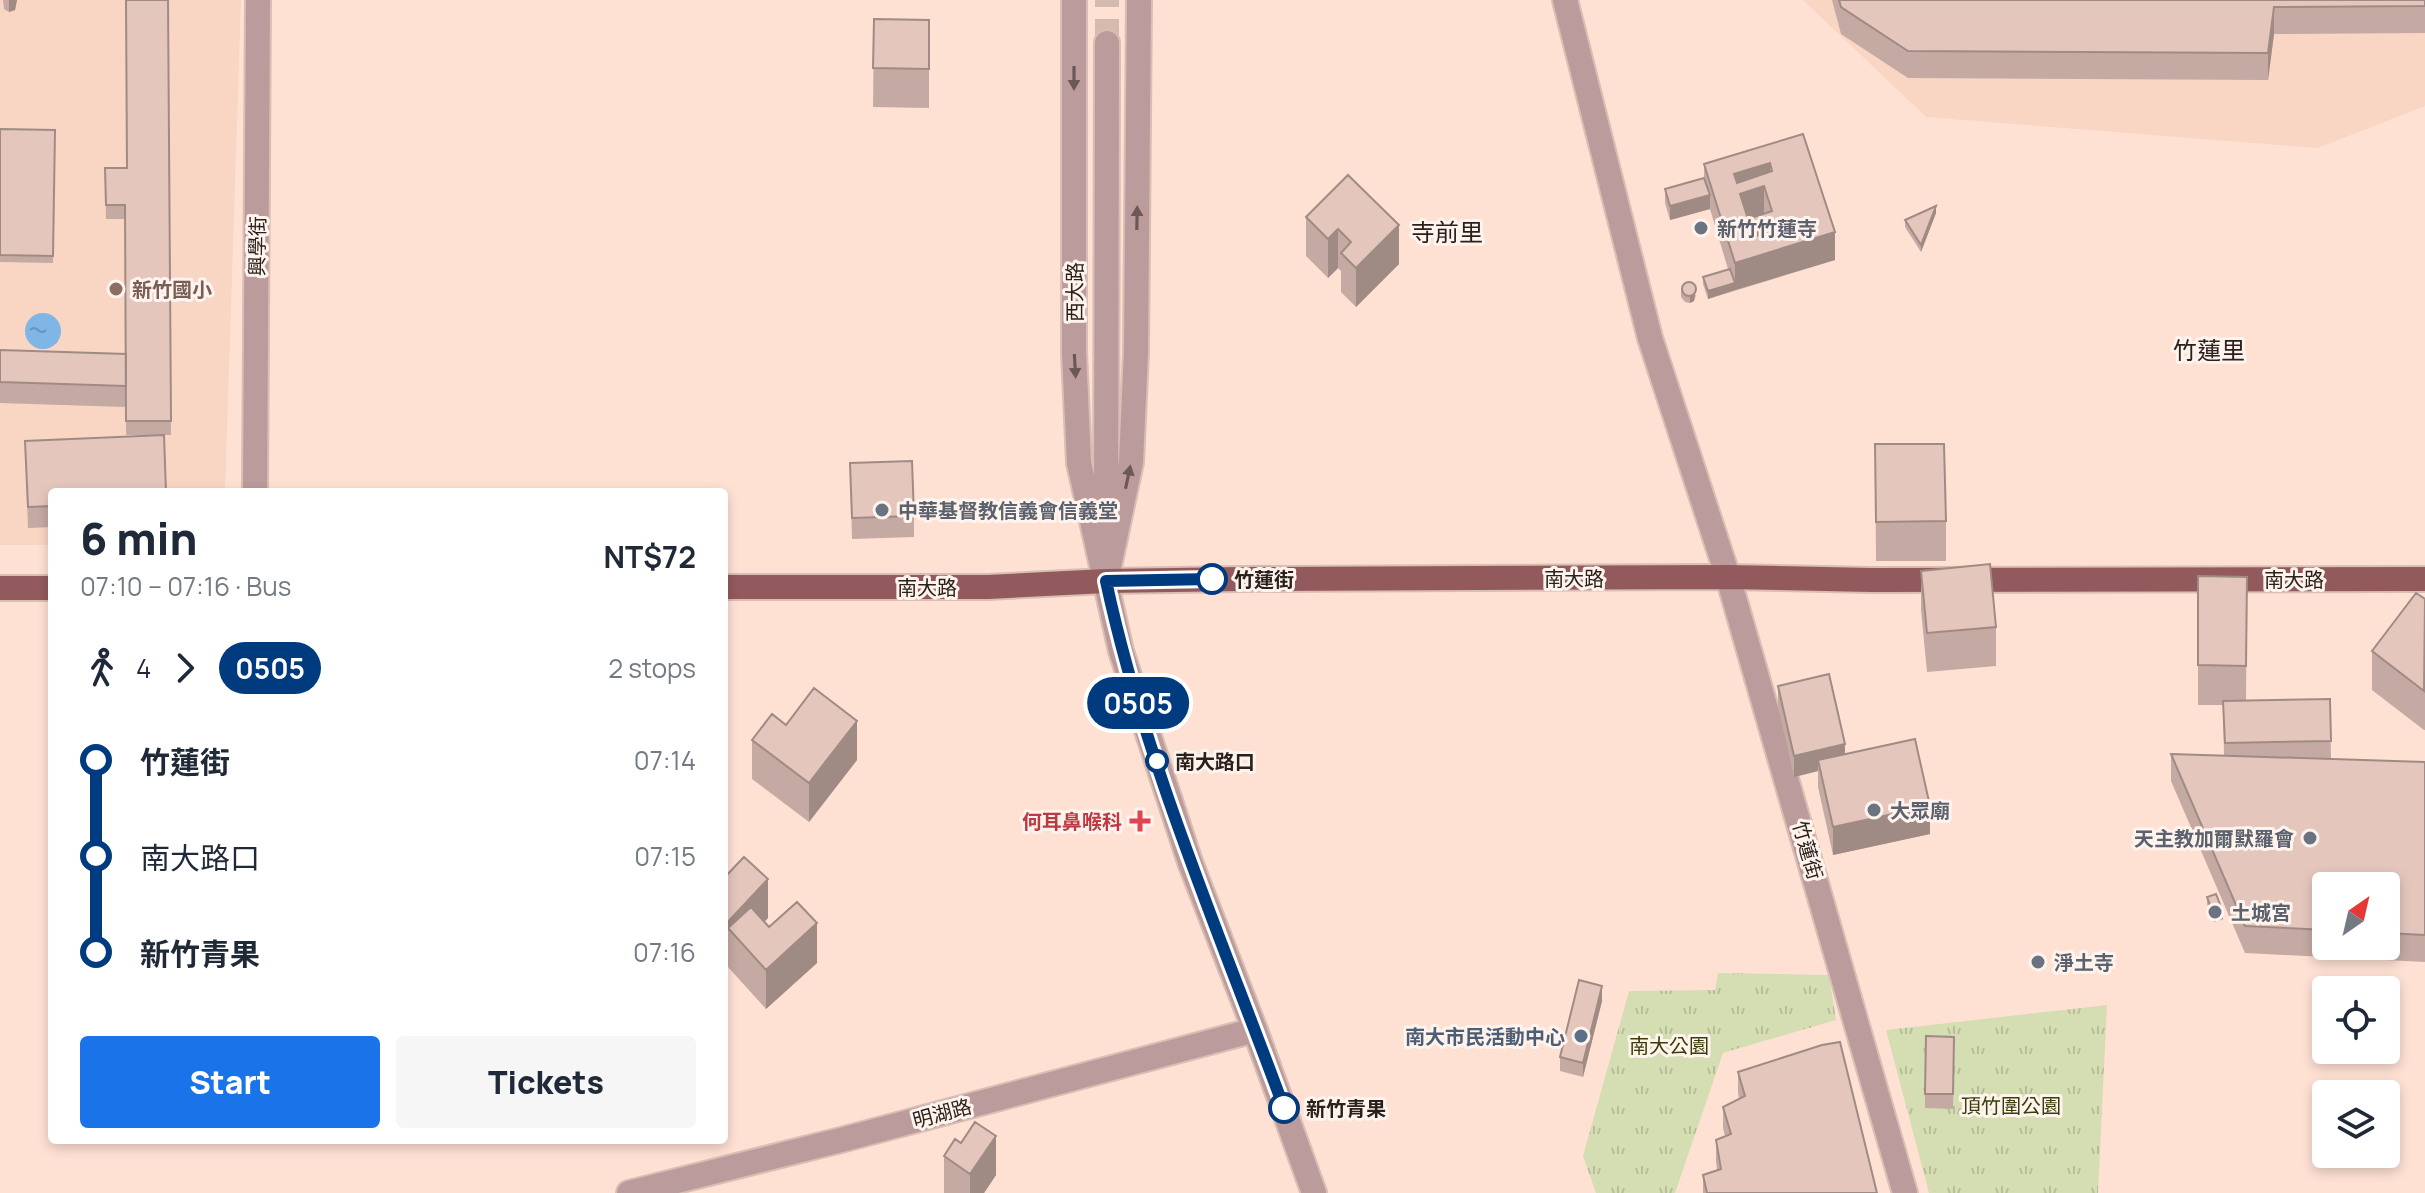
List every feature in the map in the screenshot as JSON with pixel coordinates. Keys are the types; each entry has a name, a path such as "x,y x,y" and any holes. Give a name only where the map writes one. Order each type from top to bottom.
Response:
{"main road":[{"name":"南大路","path":"728,587 988,587 1106,581 1728,577 1871,580 2425,579"},
{"path":"0,588 48,588"}],"street":[{"name":"興學街","path":"255,488 258,0"},
{"name":"西大路","path":"1074,0 1074,352 1079,463 1121,651 1185,847 1314,1193"},
{"name":"西大路","path":"1106,581 1131,462 1136,352 1139,0"},
{"name":"竹蓮街","path":"1565,0 1650,338 1728,577 1905,1193"},
{"name":"西大路","path":"1106,581 1107,43"},
{"name":"明湖路","path":"629,1193 1255,1030"}],"shaded area":[{"name":"新竹國小","path":"0,0 241,0 225,488 48,488 48,545 0,545"},
{"path":"1803,0 2425,0 2425,106 2318,148 1926,117"}],"green space":[{"name":"南大公園","path":"1718,973 1829,975 1836,1020 1723,1053 1675,1193 1596,1193 1583,1156 1629,991 1715,990"},
{"name":"頂竹圍公園","path":"2107,1005 2098,1193 1929,1193 1886,1030"}],"water":[{"path":"43,313 56,318 61,331 56,344 43,349 30,344 25,331 30,318"}],"building":[{"path":"126,0 168,0 171,421 126,421 125,205 106,205 105,168 127,168"},
{"path":"1839,0 2425,0 2425,6 2274,7 2268,53 1908,51 1841,7"},
{"path":"874,19 929,20 929,69 873,68"},
{"path":"0,129 55,130 53,256 0,255"},
{"path":"1803,134 1835,232 1735,263 1704,164","holes":["1770,163 1772,171 1737,183 1734,174","1764,186 1772,211 1748,219 1740,194","1790,218 1792,224 1754,237 1752,230"]},
{"path":"1348,175 1399,225 1356,268 1341,253 1351,242 1338,229 1328,239 1306,217"},
{"path":"1704,178 1710,195 1670,206 1665,189"},
{"path":"1936,206 1921,245 1905,220"},
{"path":"1730,269 1735,283 1708,291 1703,277"},
{"path":"1689,282 1696,289 1689,296 1682,289"},
{"path":"0,350 126,354 126,386 0,382"},
{"path":"164,435 166,488 48,488 48,506 28,507 25,441"},
{"path":"1875,444 1944,444 1946,521 1876,522"},
{"name":"中華基督教信義會信義堂","path":"912,461 914,516 852,518 850,463"},
{"path":"1990,564 1996,627 1927,633 1921,571"},
{"path":"2198,576 2247,577 2246,666 2198,665"},
{"path":"2416,593 2425,599 2424,691 2372,651"},
{"path":"1829,674 1845,744 1794,756 1778,686"},
{"path":"814,688 857,721 809,783 752,740 772,714 786,725"},
{"path":"2330,699 2331,741 2225,743 2223,701"},
{"path":"1915,739 1930,806 1833,827 1818,760"},
{"name":"天主教加爾默羅會","path":"2171,754 2425,762 2425,935 2400,934 2400,872 2312,872 2312,929 2245,926"},
{"path":"744,857 768,879 728,922 728,874"},
{"path":"2216,894 2223,912 2214,915 2207,897"},
{"path":"797,902 817,923 766,970 728,928 751,907 769,927"},
{"name":"南大市民活動中心","path":"1579,980 1602,986 1583,1063 1560,1057"},
{"path":"1926,1036 1954,1037 1953,1094 1925,1094"},
{"path":"1840,1042 1877,1193 1707,1193 1703,1175 1721,1169 1716,1140 1731,1134 1723,1107 1745,1096 1738,1072"},
{"path":"975,1122 996,1136 970,1174 944,1156 955,1139 961,1143"}],"tunnel":[{"path":"1107,0 1107,43"}],"bus line":[{"name":"0505","path":"1212,579 1106,581 1121,651 1190,862 1284,1108"}],"place":[{"name":"新竹竹蓮寺","path":"1701,228"},
{"name":"新竹國小","path":"116,289"},
{"name":"中華基督教信義會信義堂","path":"882,510"},
{"name":"竹蓮街","path":"1212,579"},
{"name":"南大路口","path":"1157,761"},
{"name":"大眾廟","path":"1874,810"},
{"name":"何耳鼻喉科","path":"1140,821"},
{"name":"天主教加爾默羅會","path":"2310,838"},
{"name":"土城宮","path":"2215,912"},
{"name":"淨土寺","path":"2038,962"},
{"name":"南大市民活動中心","path":"1581,1036"},
{"name":"新竹青果","path":"1284,1108"}],"district":[{"name":"寺前里","path":"1447,231"},
{"name":"竹蓮里","path":"2209,349"}]}
